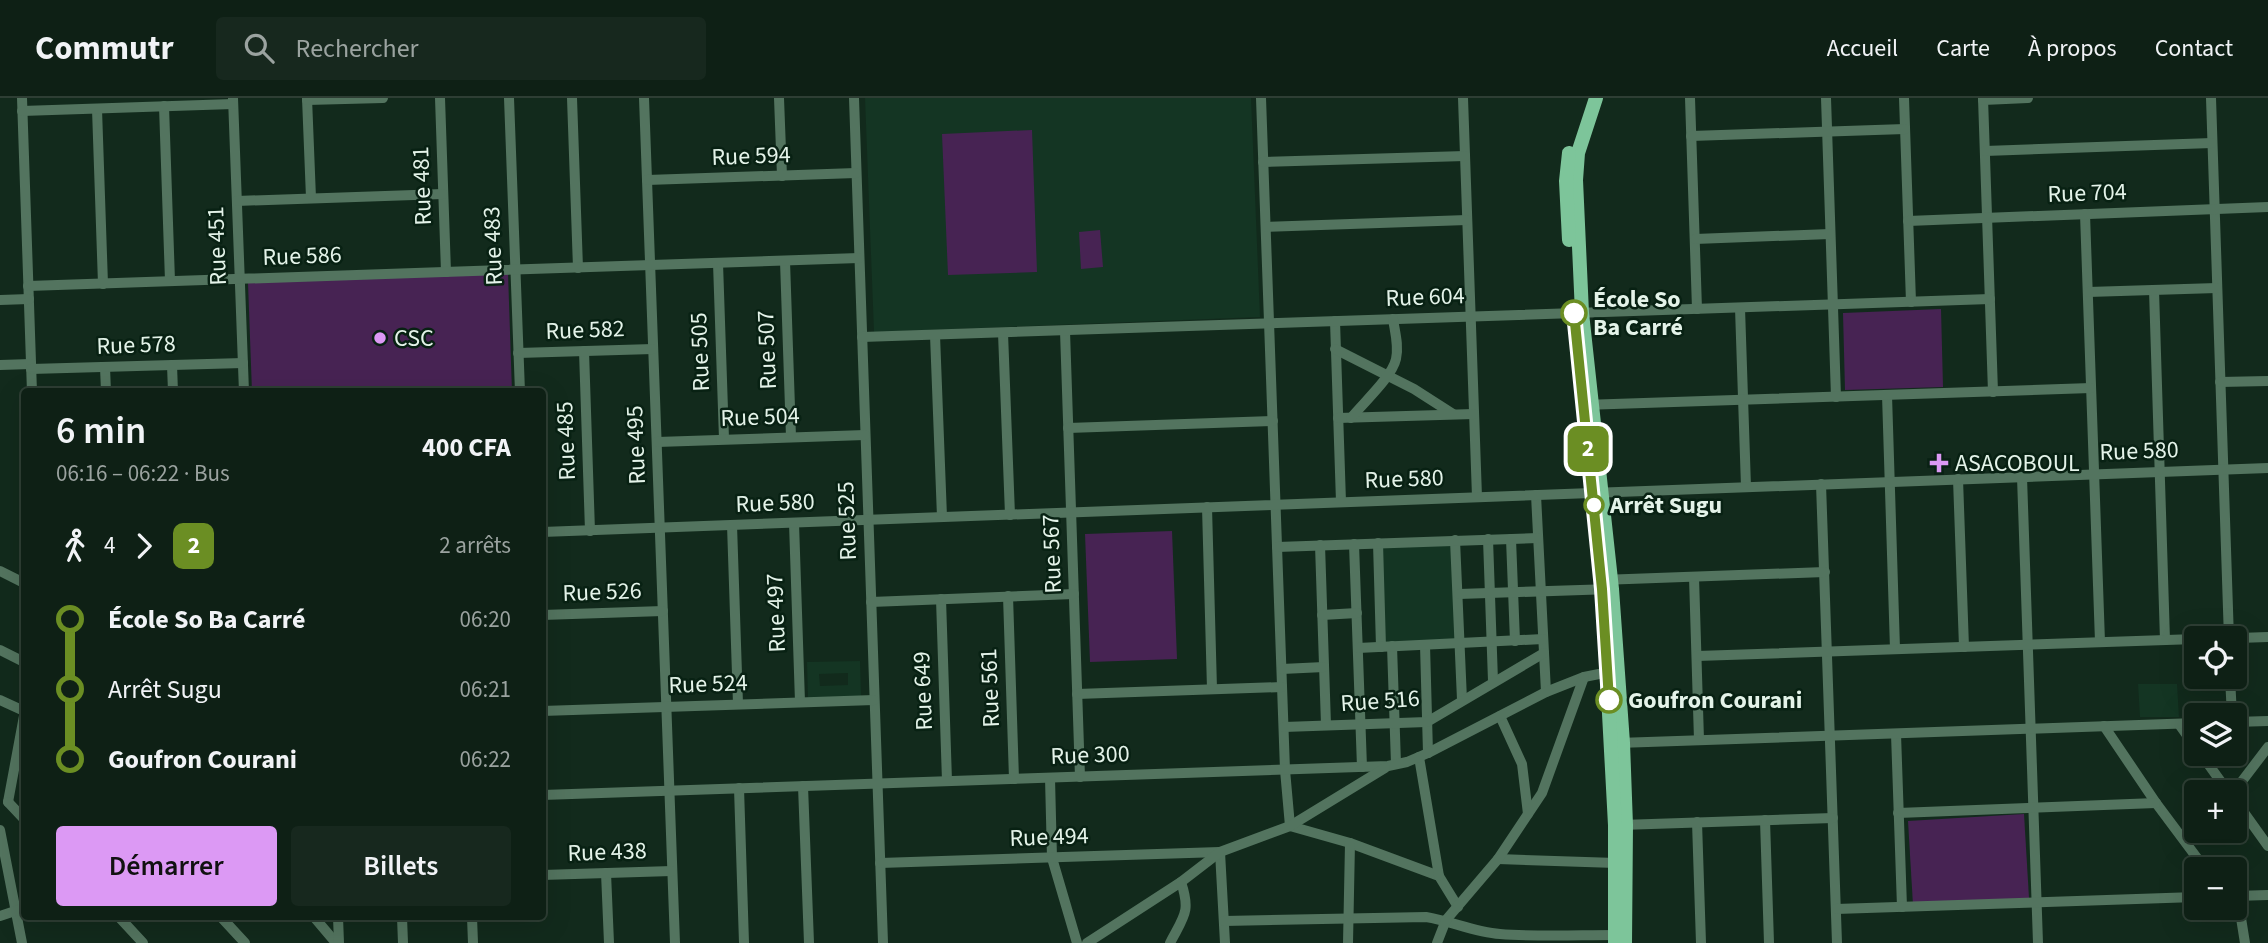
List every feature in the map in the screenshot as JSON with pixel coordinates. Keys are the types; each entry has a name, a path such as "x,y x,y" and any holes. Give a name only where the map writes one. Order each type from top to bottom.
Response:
{"main road":[{"path":"1587,98 1572,139 1566,181 1613,671 1620,825 1618,940"},
{"path":"1578,313 1577,166 1581,142 1596,98"},
{"path":"1618,940 1616,863 1620,825"}],"street":[{"path":"22,98 32,388"},
{"path":"311,198 307,99 383,98"},
{"name":"Rue 481","path":"440,98 446,272"},
{"name":"Rue 483","path":"509,98 520,388"},
{"path":"572,98 578,268"},
{"name":"Rue 495","path":"644,98 675,943"},
{"path":"779,98 782,176"},
{"name":"Rue 525","path":"854,98 883,943"},
{"path":"1261,98 1285,770 1290,827"},
{"path":"1463,98 1477,497"},
{"path":"1690,98 1697,309"},
{"path":"1826,98 1836,397"},
{"path":"1904,98 1911,302"},
{"path":"1993,392 1983,99 2028,98"},
{"path":"2211,98 2229,626"},
{"path":"22,111 233,101"},
{"name":"Rue 451","path":"233,101 244,388"},
{"path":"164,106 170,281"},
{"path":"97,109 103,284"},
{"path":"1691,136 1905,128"},
{"path":"1985,151 2212,143"},
{"path":"1263,162 1465,156"},
{"name":"Rue 594","path":"647,180 856,173"},
{"path":"237,201 443,194"},
{"name":"Rue 704","path":"1908,221 2268,207"},
{"path":"2085,214 2100,642"},
{"path":"1266,227 1467,220"},
{"path":"1695,239 1830,234"},
{"name":"Rue 586","path":"28,286 859,258"},
{"name":"Rue 507","path":"785,261 791,437"},
{"name":"Rue 505","path":"718,263 724,439"},
{"path":"2088,292 2217,288"},
{"path":"2154,290 2165,640"},
{"path":"0,300 29,299"},
{"name":"Rue 604","path":"862,337 1990,299"},
{"path":"1740,308 1746,487"},
{"path":"1351,418 1388,375 1396,360 1394,319"},
{"path":"1335,321 1341,502"},
{"name":"Rue 567","path":"1065,331 1080,777"},
{"path":"1003,333 1010,515"},
{"path":"935,335 942,517"},
{"name":"Rue 582","path":"518,353 653,349"},
{"path":"1335,349 1434,400 1453,414"},
{"name":"Rue 485","path":"584,351 590,531"},
{"name":"Rue 578","path":"0,365 105,367 243,363"},
{"path":"172,365 173,388"},
{"path":"105,367 106,388"},
{"path":"2220,382 2268,381"},
{"path":"1588,405 2091,388"},
{"path":"1887,395 1895,649"},
{"path":"1338,418 1474,414"},
{"path":"1068,428 1273,421"},
{"name":"Rue 504","path":"657,442 865,435"},
{"name":"Rue 580","path":"546,532 2268,467"},
{"path":"2022,477 2038,943"},
{"path":"1958,479 1964,647"},
{"path":"1821,484 1837,943"},
{"path":"1536,495 1546,692"},
{"path":"1208,507 1212,689"},
{"name":"Rue 497","path":"794,523 800,702"},
{"name":"Rue 497","path":"732,525 738,704"},
{"path":"1277,547 1538,538"},
{"path":"1488,539 1493,681"},
{"path":"1511,539 1515,641"},
{"path":"1455,540 1462,700"},
{"path":"1087,943 1181,882 1220,852 1290,827 1392,765 1395,723 1378,543"},
{"path":"1354,544 1362,767"},
{"path":"1320,545 1326,726"},
{"path":"0,572 21,582"},
{"path":"1459,594 1541,591 1694,577 1825,572"},
{"path":"1694,577 1699,740"},
{"path":"871,602 1074,594"},
{"name":"Rue 561","path":"1008,596 1014,779"},
{"name":"Rue 649","path":"941,599 947,781"},
{"name":"Rue 526","path":"546,615 663,611"},
{"path":"1322,615 1357,613"},
{"path":"2247,638 2268,637"},
{"path":"1358,648 1543,639"},
{"path":"1696,656 2184,639"},
{"path":"1425,645 1427,722 1424,755 1439,876 1458,907"},
{"path":"0,650 21,660"},
{"name":"Rue 516","path":"1284,727 1427,722 1544,653"},
{"path":"1282,669 1324,667"},
{"name":"Rue 300","path":"546,795 1392,765 1424,755 1546,692 1584,677 1613,671"},
{"path":"1437,943 1446,920 1497,859 1542,793 1584,677"},
{"path":"1077,694 1282,687"},
{"path":"0,700 21,712"},
{"name":"Rue 524","path":"546,711 874,700"},
{"path":"1500,716 1522,764 1528,814"},
{"path":"2247,722 2268,721"},
{"path":"2179,724 2184,731"},
{"path":"1617,743 2184,724"},
{"path":"2104,726 2196,857"},
{"path":"21,728 4,805 21,817"},
{"path":"1896,734 1902,907"},
{"path":"2241,780 2268,747"},
{"path":"2210,766 2221,780"},
{"path":"1050,778 1052,858 1077,943"},
{"path":"803,786 809,943"},
{"path":"739,788 744,943"},
{"path":"1898,813 2156,803"},
{"path":"2247,817 2268,846"},
{"path":"1620,825 1833,818"},
{"path":"1765,820 1769,943"},
{"path":"1697,822 1701,943"},
{"path":"1290,827 1350,843 1439,876"},
{"path":"0,830 20,911 22,943"},
{"path":"1349,943 1350,843"},
{"path":"1220,852 1225,943"},
{"name":"Rue 494","path":"880,863 1220,852"},
{"path":"1497,859 1616,863"},
{"name":"Rue 438","path":"546,876 672,871"},
{"path":"606,873 609,943"},
{"path":"1170,943 1187,910 1181,882"},
{"path":"2247,896 2268,895"},
{"path":"1836,909 2184,897"},
{"path":"0,916 20,911"},
{"path":"1224,921 1426,917 1501,934 1618,940"},
{"path":"122,920 143,943"},
{"path":"224,920 245,943"},
{"path":"317,920 337,943"},
{"path":"337,943 338,920"},
{"path":"402,920 403,943"},
{"path":"472,920 473,943"},
{"path":"2241,920 2245,943"}],"shaded area":[{"path":"865,98 1251,98 1260,317 874,332"},
{"path":"1032,130 1037,272 948,275 942,134"},
{"path":"1100,230 1103,267 1081,269 1079,232"},
{"name":"CSC","path":"508,273 512,388 252,388 248,283"},
{"path":"1941,309 1943,387 1845,390 1843,313"},
{"path":"1172,531 1177,659 1090,662 1085,534"},
{"path":"1455,544 1459,648 1383,651 1379,547"},
{"path":"860,661 861,696 808,698 807,662","holes":["848,673 848,685 820,686 819,674"]},
{"path":"2138,684 2177,684 2179,717 2140,717"},
{"path":"2024,814 2029,898 1913,905 1908,821"}],"bus line":[{"name":"2","path":"1574,313 1602,589 1609,700"}],"place":[{"name":"École So Ba Carré","path":"1574,313"},
{"name":"CSC","path":"380,338"},
{"name":"ASACOBOUL","path":"1939,463"},
{"name":"Arrêt Sugu","path":"1594,505"},
{"name":"Goufron Courani","path":"1609,700"}]}
